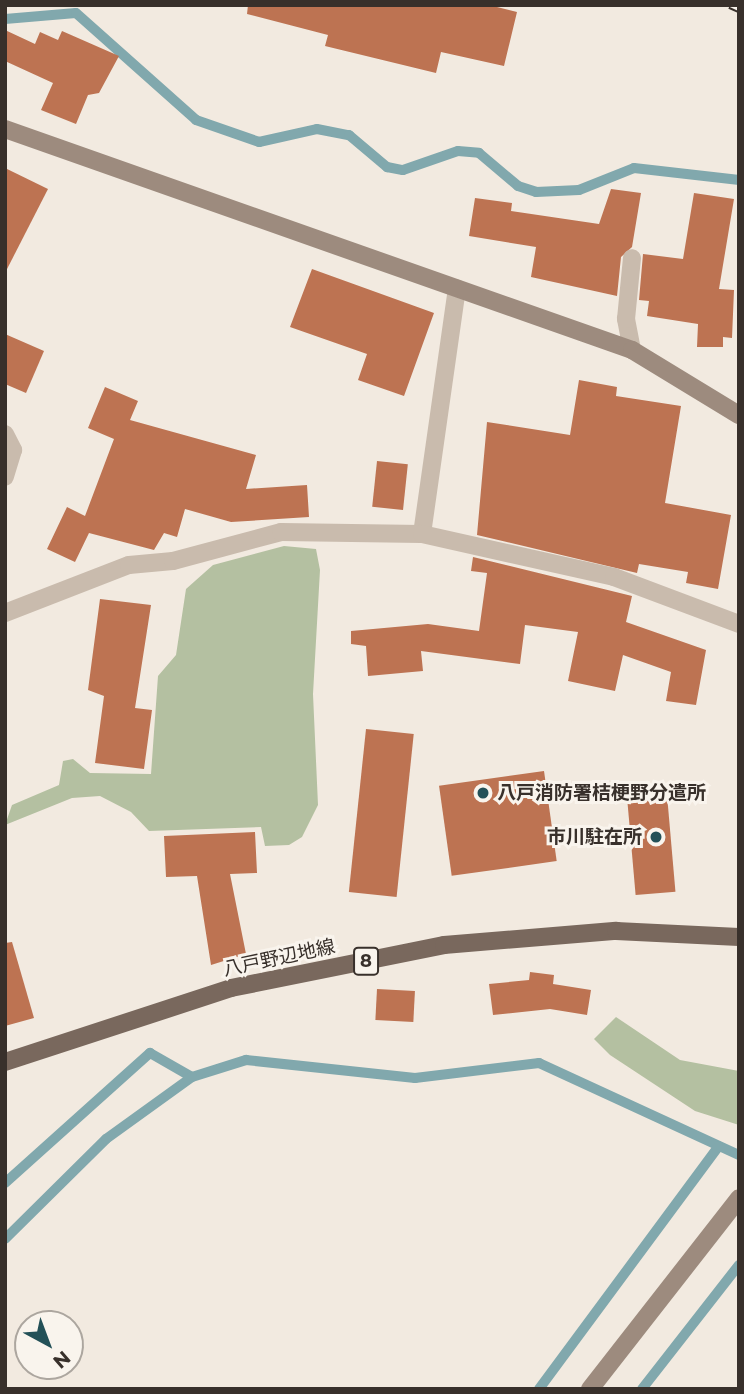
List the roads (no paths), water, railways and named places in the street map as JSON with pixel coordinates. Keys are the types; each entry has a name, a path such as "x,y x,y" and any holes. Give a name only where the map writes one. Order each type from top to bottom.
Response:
{"main road":[{"name":"八戸野辺地線","path":"5,1062 231,988 444,945 616,931 739,937"}],"street":[{"path":"5,130 632,351 739,415"},
{"path":"632,258 626,319 632,351"},
{"path":"422,534 457,288"},
{"path":"5,434 13,450 5,477"},
{"path":"5,613 129,565 173,561 281,531 422,534 614,577 739,624"},
{"path":"590,1389 739,1198"}],"waterway":[{"path":"5,19 76,13 196,120 259,142 317,129 349,135 387,167 403,170 458,151 479,153 518,186 536,192 579,190 634,168 739,180"},
{"path":"5,1183 150,1053 192,1077 246,1060 415,1078 539,1063 739,1155"},
{"path":"5,1239 106,1139 192,1077"},
{"path":"539,1389 719,1146"},
{"path":"642,1389 739,1265"}],"railway":[{"path":"730,5 739,9"}],"place":[{"name":"八戸消防署桔梗野分遣所","path":"483,793"},
{"name":"市川駐在所","path":"656,837"}]}
